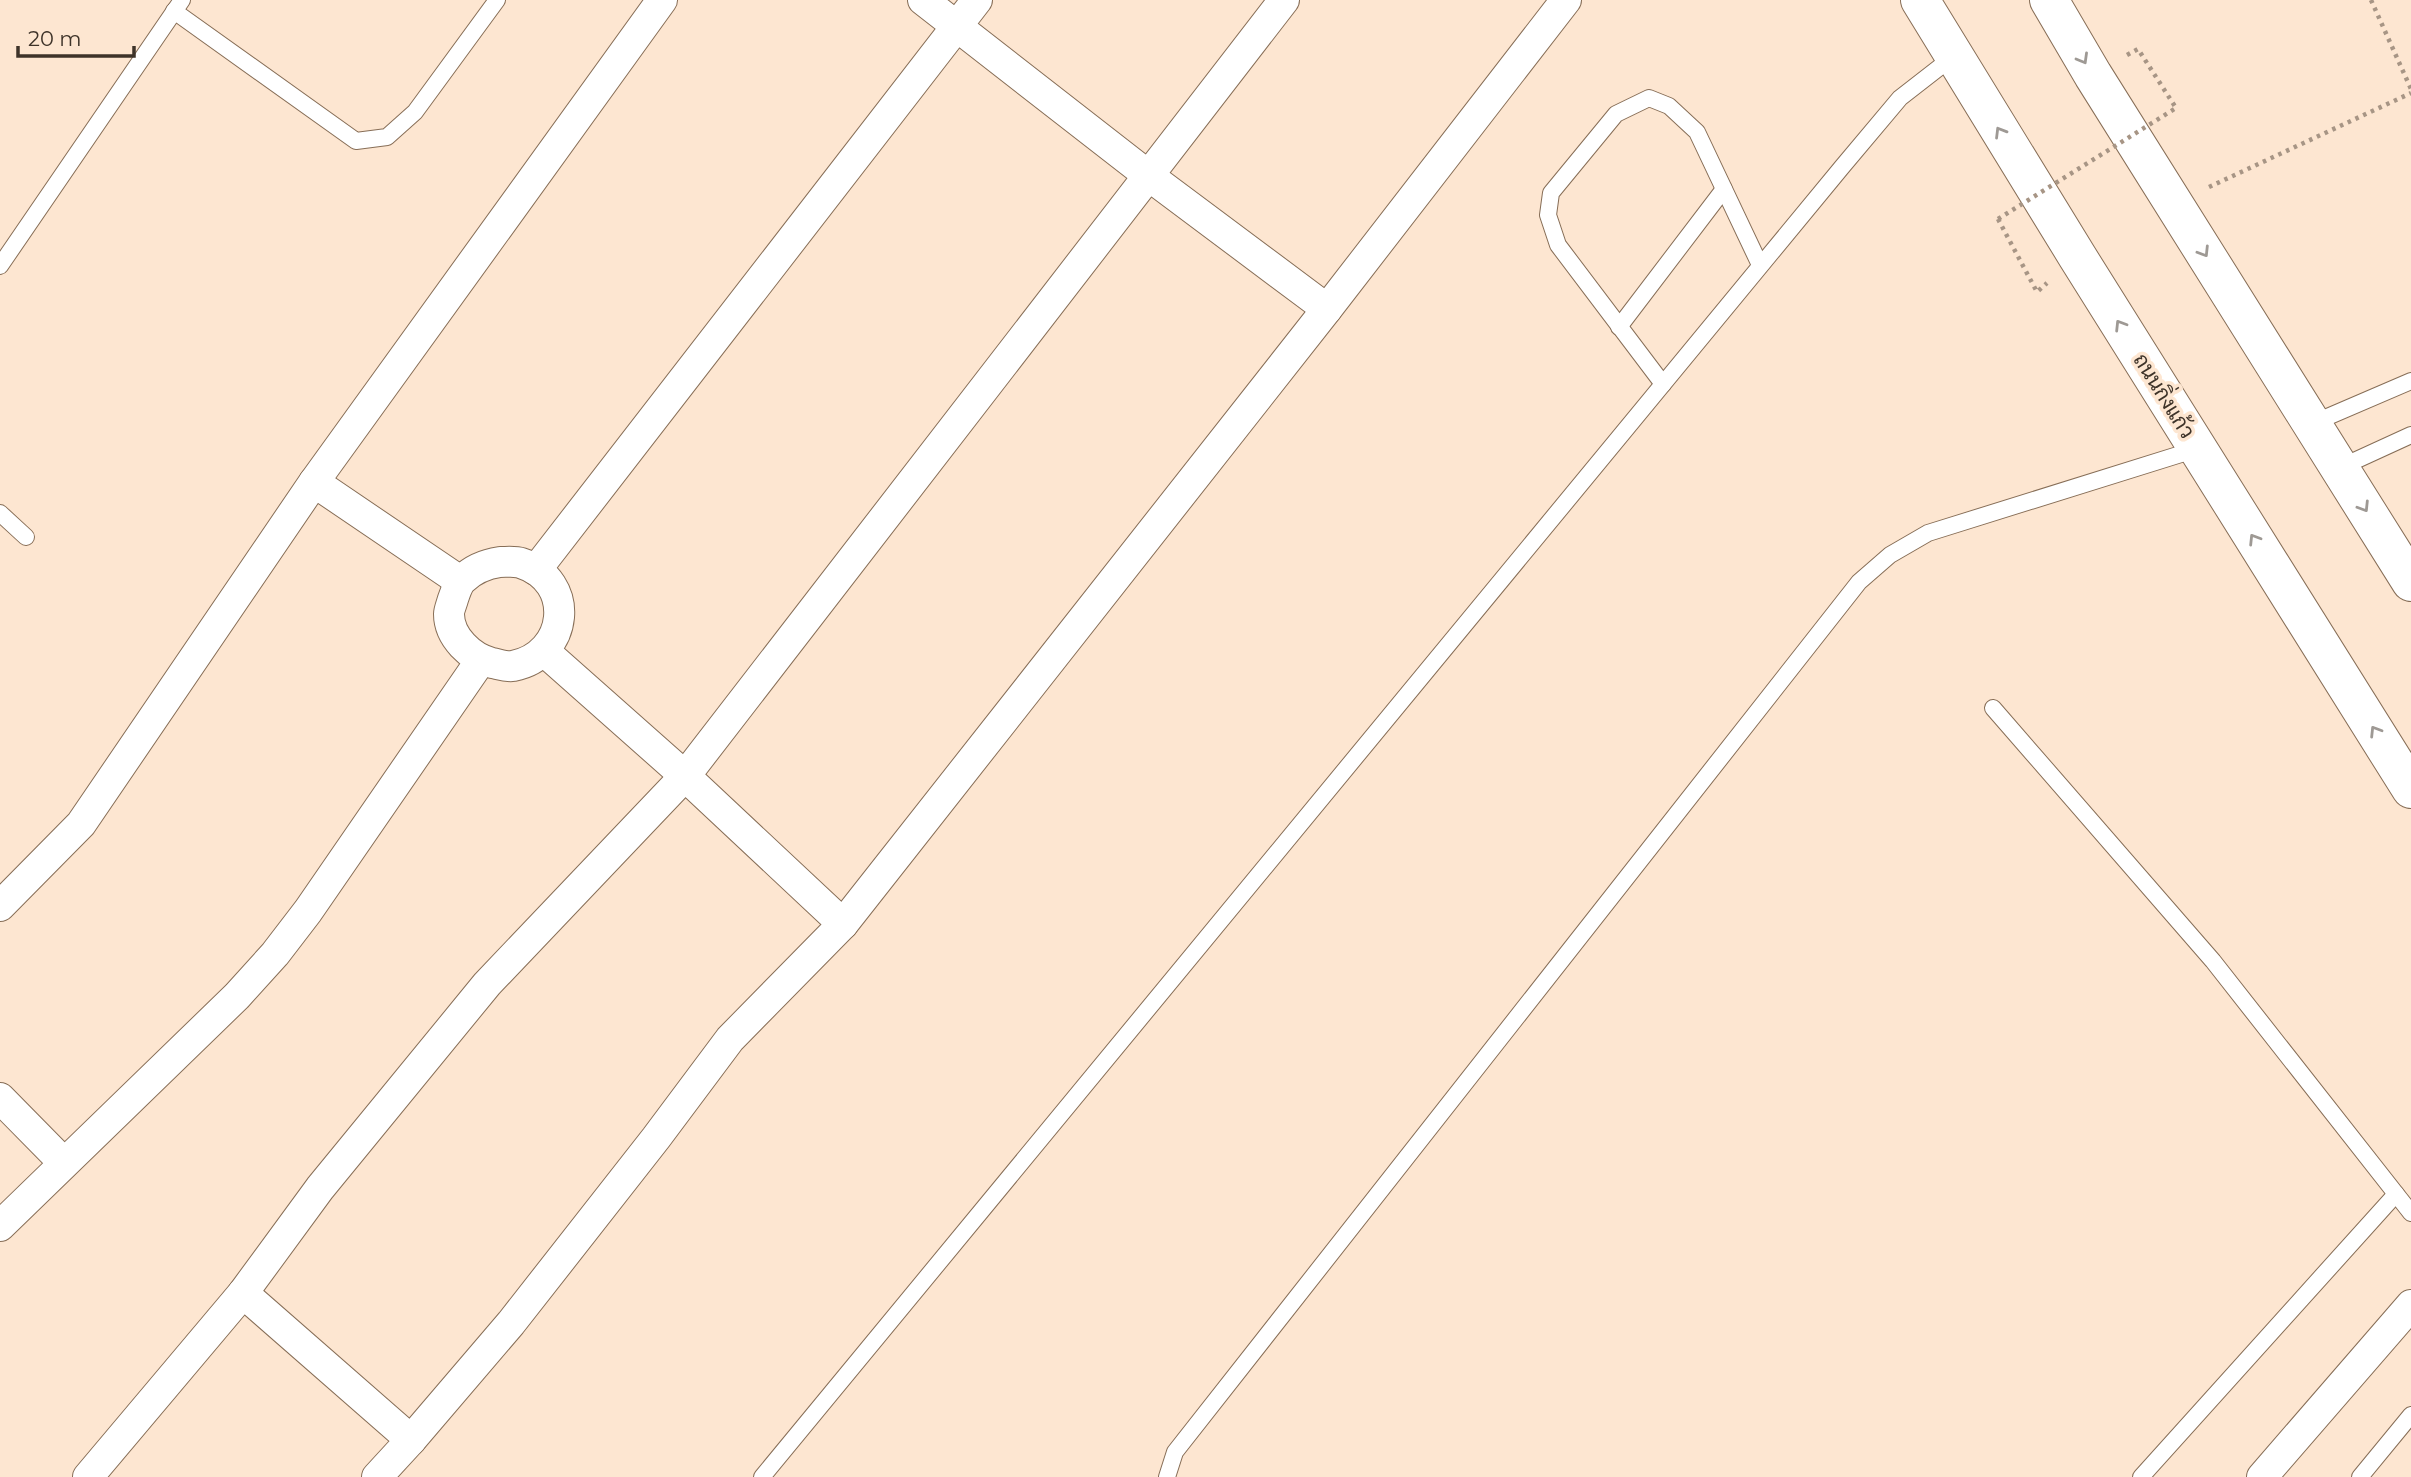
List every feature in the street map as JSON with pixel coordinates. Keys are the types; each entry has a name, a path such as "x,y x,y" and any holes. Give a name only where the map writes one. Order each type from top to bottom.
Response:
{"main road":[{"name":"ถนนกิ่งแก้ว","path":"1920,0 2411,789"},
{"path":"2049,0 2411,582"}],"street":[{"path":"0,906 82,824 314,482 662,0"},
{"path":"923,0 1149,176 1327,309"},
{"path":"536,570 977,0"},
{"path":"88,1477 243,1293 320,1188 487,984 685,776 1284,0"},
{"path":"377,1477 511,1323 656,1139 730,1039 844,924 1566,0"},
{"path":"314,482 460,581"},
{"path":"500,562 520,562 536,570 554,588 559,602 560,617 556,633 544,651 528,661 510,666 481,660 465,648 453,633 449,614 460,581 484,565 500,562"},
{"path":"544,651 685,776 844,924"},
{"path":"0,1226 237,996 275,954 308,911 481,660"},
{"path":"0,1098 64,1163"},
{"path":"243,1293 411,1440"},
{"path":"2262,1477 2411,1305"}],"lane":[{"path":"0,266 178,6 356,141 387,137 415,111 497,0"},
{"path":"762,1477 1900,98 1954,56"},
{"path":"1663,384 1558,245 1548,215 1551,192 1616,114 1648,98 1669,106 1697,132 1760,265"},
{"path":"1619,327 1724,189"},
{"path":"2311,424 2411,381"},
{"path":"2339,468 2411,435"},
{"path":"1167,1477 1175,1452 1859,582 1890,555 1928,533 2197,449"},
{"path":"0,513 26,537"},
{"path":"1993,708 2213,961 2411,1213"},
{"path":"2141,1477 2396,1194"},
{"path":"2360,1477 2411,1415"}],"path":[{"path":"2174,204 2411,91 2371,0"},
{"path":"1998,219 2176,108"}]}
